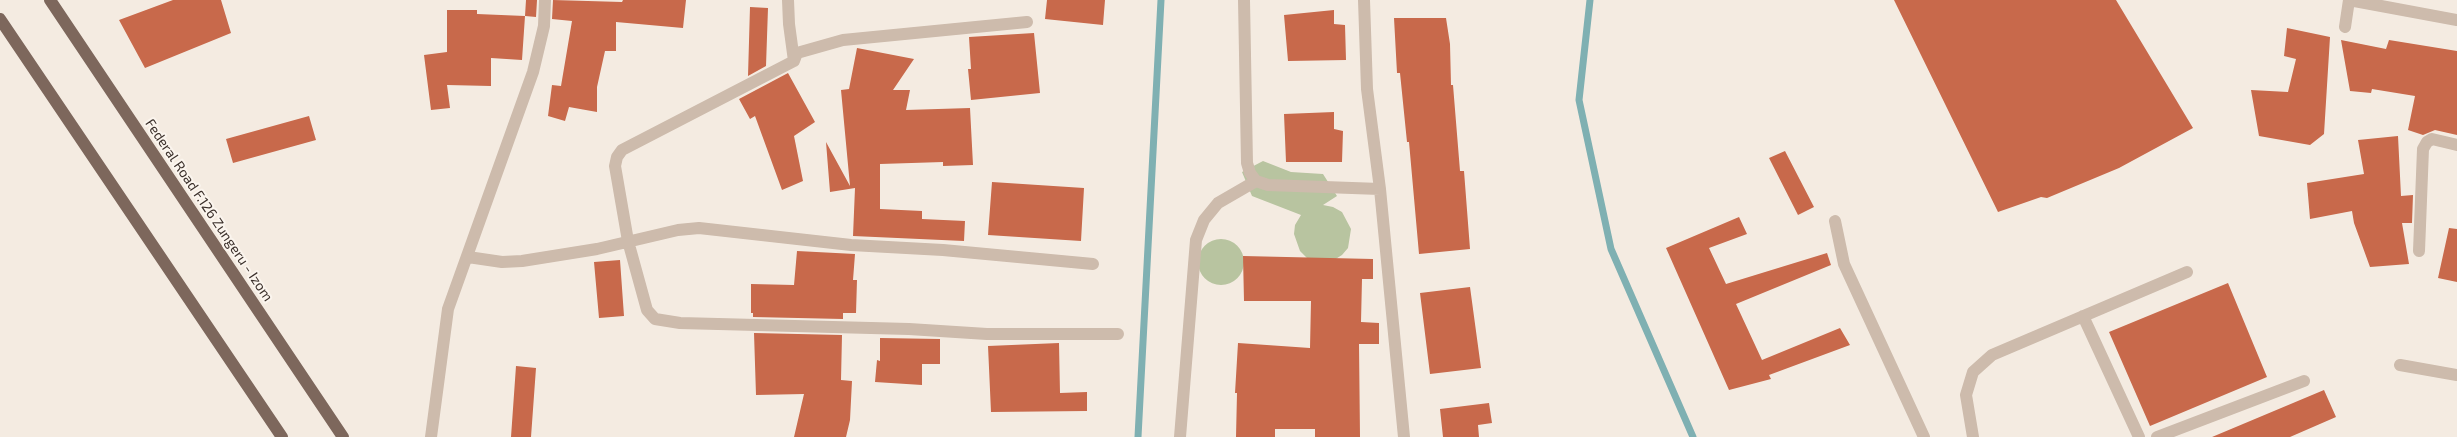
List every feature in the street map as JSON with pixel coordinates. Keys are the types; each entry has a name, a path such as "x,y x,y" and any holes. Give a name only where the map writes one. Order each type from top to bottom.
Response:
{"main road":[{"name":"Federal Road F.126 Zungeru - Izom","path":"50,0 343,437"},
{"path":"0,19 282,437"}],"street":[{"path":"431,437 448,309 533,72 544,26 544,0"},
{"path":"788,0 794,61"},
{"path":"1244,0 1247,163 1256,181 1268,186 1380,189"},
{"path":"1364,0 1367,90 1380,189 1404,437"},
{"path":"2346,27 2349,0 2457,20"},
{"path":"1027,22 843,40 796,54 794,61 622,150 617,157 615,166 628,242 647,310 656,319 668,322 910,329 987,334 1118,334"},
{"path":"2419,251 2423,149 2427,142 2432,139 2457,144"},
{"path":"1180,437 1196,240 1204,220 1218,203 1256,181"},
{"path":"1835,221 1844,264 1924,437"},
{"path":"468,257 502,262 522,261 597,249 678,230 699,228 851,245 943,250 1093,264"},
{"path":"1972,437 1966,395 1973,372 1992,354 2186,272"},
{"path":"2083,316 2140,437"},
{"path":"2400,365 2457,375"},
{"path":"2157,437 2304,381"}],"green space":[{"path":"1263,161 1291,172 1323,174 1337,196 1323,205 1333,207 1342,212 1351,229 1348,248 1342,255 1334,260 1307,258 1300,251 1294,234 1295,225 1301,215 1252,196 1242,172"},
{"path":"1216,239 1226,239 1240,249 1244,262 1240,275 1234,281 1226,285 1216,285 1202,275 1198,267 1198,257 1208,243"}],"building":[{"path":"173,0 221,0 231,33 145,68 119,20"},
{"path":"526,0 537,0 536,17 525,16"},
{"path":"553,0 622,2 623,0 686,0 683,28 616,22 616,51 605,51 597,87 597,112 569,107 565,121 548,116 552,85 561,86 572,21 552,19"},
{"path":"1047,0 1105,0 1103,25 1045,19"},
{"path":"1894,0 2116,0 2193,128 2119,168 2047,198 2041,197 1998,212"},
{"path":"750,7 768,8 766,66 748,76"},
{"path":"447,10 477,10 477,14 525,16 522,60 491,58 491,86 447,85 450,108 431,110 424,55 447,52"},
{"path":"1334,10 1334,24 1345,25 1346,60 1288,61 1284,15"},
{"path":"1394,18 1446,18 1450,44 1451,85 1453,85 1460,171 1464,171 1470,249 1419,254 1409,142 1407,142 1400,73 1397,73"},
{"path":"2287,28 2330,37 2324,134 2310,145 2259,136 2251,90 2288,92 2296,59 2284,56"},
{"path":"1034,33 1040,93 971,100 968,69 971,69 969,37"},
{"path":"2341,40 2386,49 2389,40 2457,51 2457,135 2435,130 2423,135 2408,130 2415,96 2372,89 2371,93 2350,91"},
{"path":"857,48 914,59 893,90 910,90 906,110 970,108 973,165 943,166 943,162 880,164 880,209 922,211 922,219 965,221 964,241 853,236 855,188 830,192 826,142 850,186 841,90 849,89"},
{"path":"788,73 815,122 794,136 803,181 782,190 755,116 750,119 739,99"},
{"path":"1334,112 1334,129 1343,131 1342,162 1286,162 1284,114"},
{"path":"309,116 316,140 233,163 226,139"},
{"path":"2398,136 2401,196 2413,195 2412,223 2402,223 2409,264 2370,267 2354,223 2352,211 2310,219 2307,183 2364,174 2358,140"},
{"path":"1785,151 1814,207 1798,215 1769,158"},
{"path":"992,182 1084,188 1081,241 988,235"},
{"path":"1739,217 1747,234 1709,248 1726,284 1827,253 1831,265 1736,304 1762,360 1840,328 1850,345 1769,375 1771,379 1729,390 1666,248"},
{"path":"2449,228 2457,229 2457,282 2438,278"},
{"path":"797,251 855,254 853,280 857,280 856,313 843,313 843,319 753,317 753,313 751,313 751,284 794,285"},
{"path":"1243,256 1373,259 1373,279 1362,279 1361,322 1379,323 1379,344 1359,344 1360,437 1315,437 1315,429 1275,429 1275,437 1236,437 1237,393 1235,393 1238,343 1310,348 1311,301 1244,301"},
{"path":"620,260 624,316 599,318 594,262"},
{"path":"2228,283 2267,377 2150,426 2109,332"},
{"path":"1470,287 1481,368 1430,374 1420,293"},
{"path":"754,333 842,335 841,380 852,381 850,420 846,437 794,437 804,394 756,395"},
{"path":"880,338 940,339 940,364 922,364 922,385 875,382 877,360 880,361"},
{"path":"1059,343 1060,393 1087,392 1087,411 991,412 988,346"},
{"path":"516,366 536,368 531,437 511,437"},
{"path":"2324,390 2336,417 2290,437 2212,437"},
{"path":"1489,403 1492,423 1478,425 1479,437 1443,437 1440,409"}],"waterway":[{"path":"1138,437 1161,0"},
{"path":"1590,0 1579,100 1611,249 1693,437"}]}
